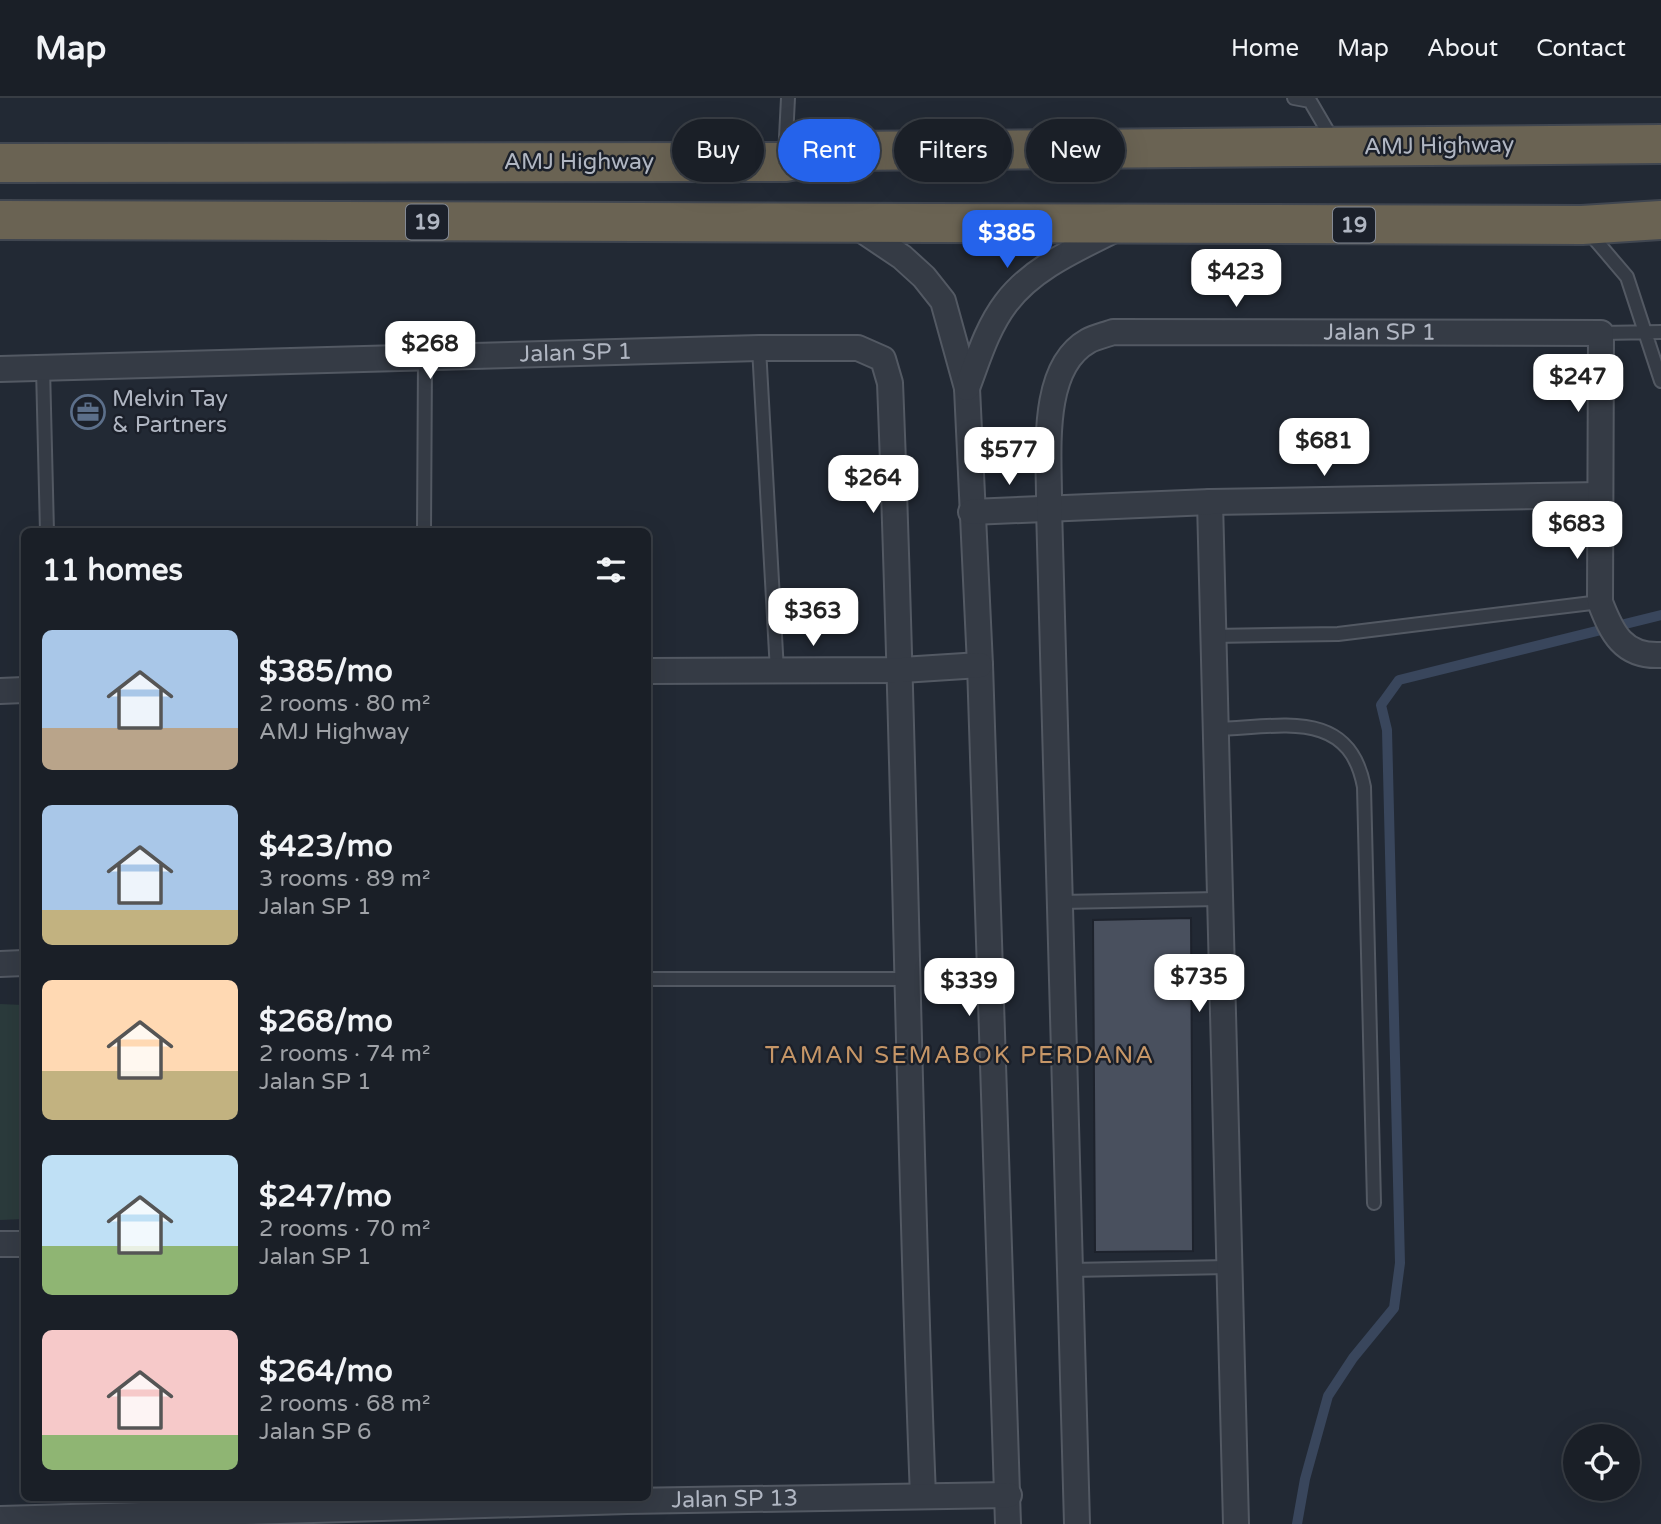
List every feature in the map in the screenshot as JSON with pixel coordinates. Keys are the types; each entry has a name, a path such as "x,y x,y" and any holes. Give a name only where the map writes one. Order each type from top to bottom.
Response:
{"highway":[{"name":"AMJ Highway","path":"880,152 1661,144"},
{"name":"AMJ Highway","path":"0,163 778,162"},
{"name":"19","path":"0,220 1582,225 1661,220"}],"street":[{"path":"853,224 902,257 924,277 943,301 967,388 980,665 1008,1524"},
{"path":"967,388 987,337 1006,302 1038,271 1125,224"},
{"name":"Jalan SP 1","path":"1077,1524 1049,508 1051,400 1062,368 1086,342 1113,331 1601,333"},
{"path":"1601,333 1600,495 1608,620 1642,654 1661,655"},
{"name":"Jalan SP 1","path":"0,369 759,348 858,348 883,359 891,383 902,670"},
{"path":"971,512 1210,502 1600,495"},
{"path":"1210,502 1236,1524"},
{"path":"651,671 902,670 980,665"},
{"path":"902,670 913,1251 923,1496"},
{"path":"0,691 21,690"},
{"path":"0,964 21,964"},
{"path":"0,1244 21,1244"},
{"name":"Jalan SP 13","path":"0,1519 512,1509 1009,1495"}],"lane":[{"path":"787,119 788,98"},
{"path":"1294,98 1310,101 1337,147"},
{"path":"1582,225 1627,277 1661,381"},
{"path":"1601,333 1661,332"},
{"path":"759,348 777,671"},
{"path":"424,528 425,359"},
{"path":"43,368 47,528"},
{"path":"1212,636 1338,634 1608,620"},
{"path":"1214,729 1308,727 1331,732 1348,745 1360,763 1364,787 1374,1203"},
{"path":"1060,902 1218,899"},
{"path":"651,979 907,979"},
{"path":"1070,1270 1229,1267"}],"shaded area":[{"path":"0,1004 21,1005 21,1219 0,1220"}],"building":[{"path":"1191,918 1193,1251 1095,1252 1093,920"}],"waterway":[{"path":"1297,1524 1305,1479 1328,1396 1353,1358 1394,1308 1400,1263 1387,730 1381,705 1399,680 1661,615"}],"place":[{"name":"Melvin Tay & Partners","path":"88,412"}],"district":[{"name":"TAMAN SEMABOK PERDANA","path":"960,1055"}]}
